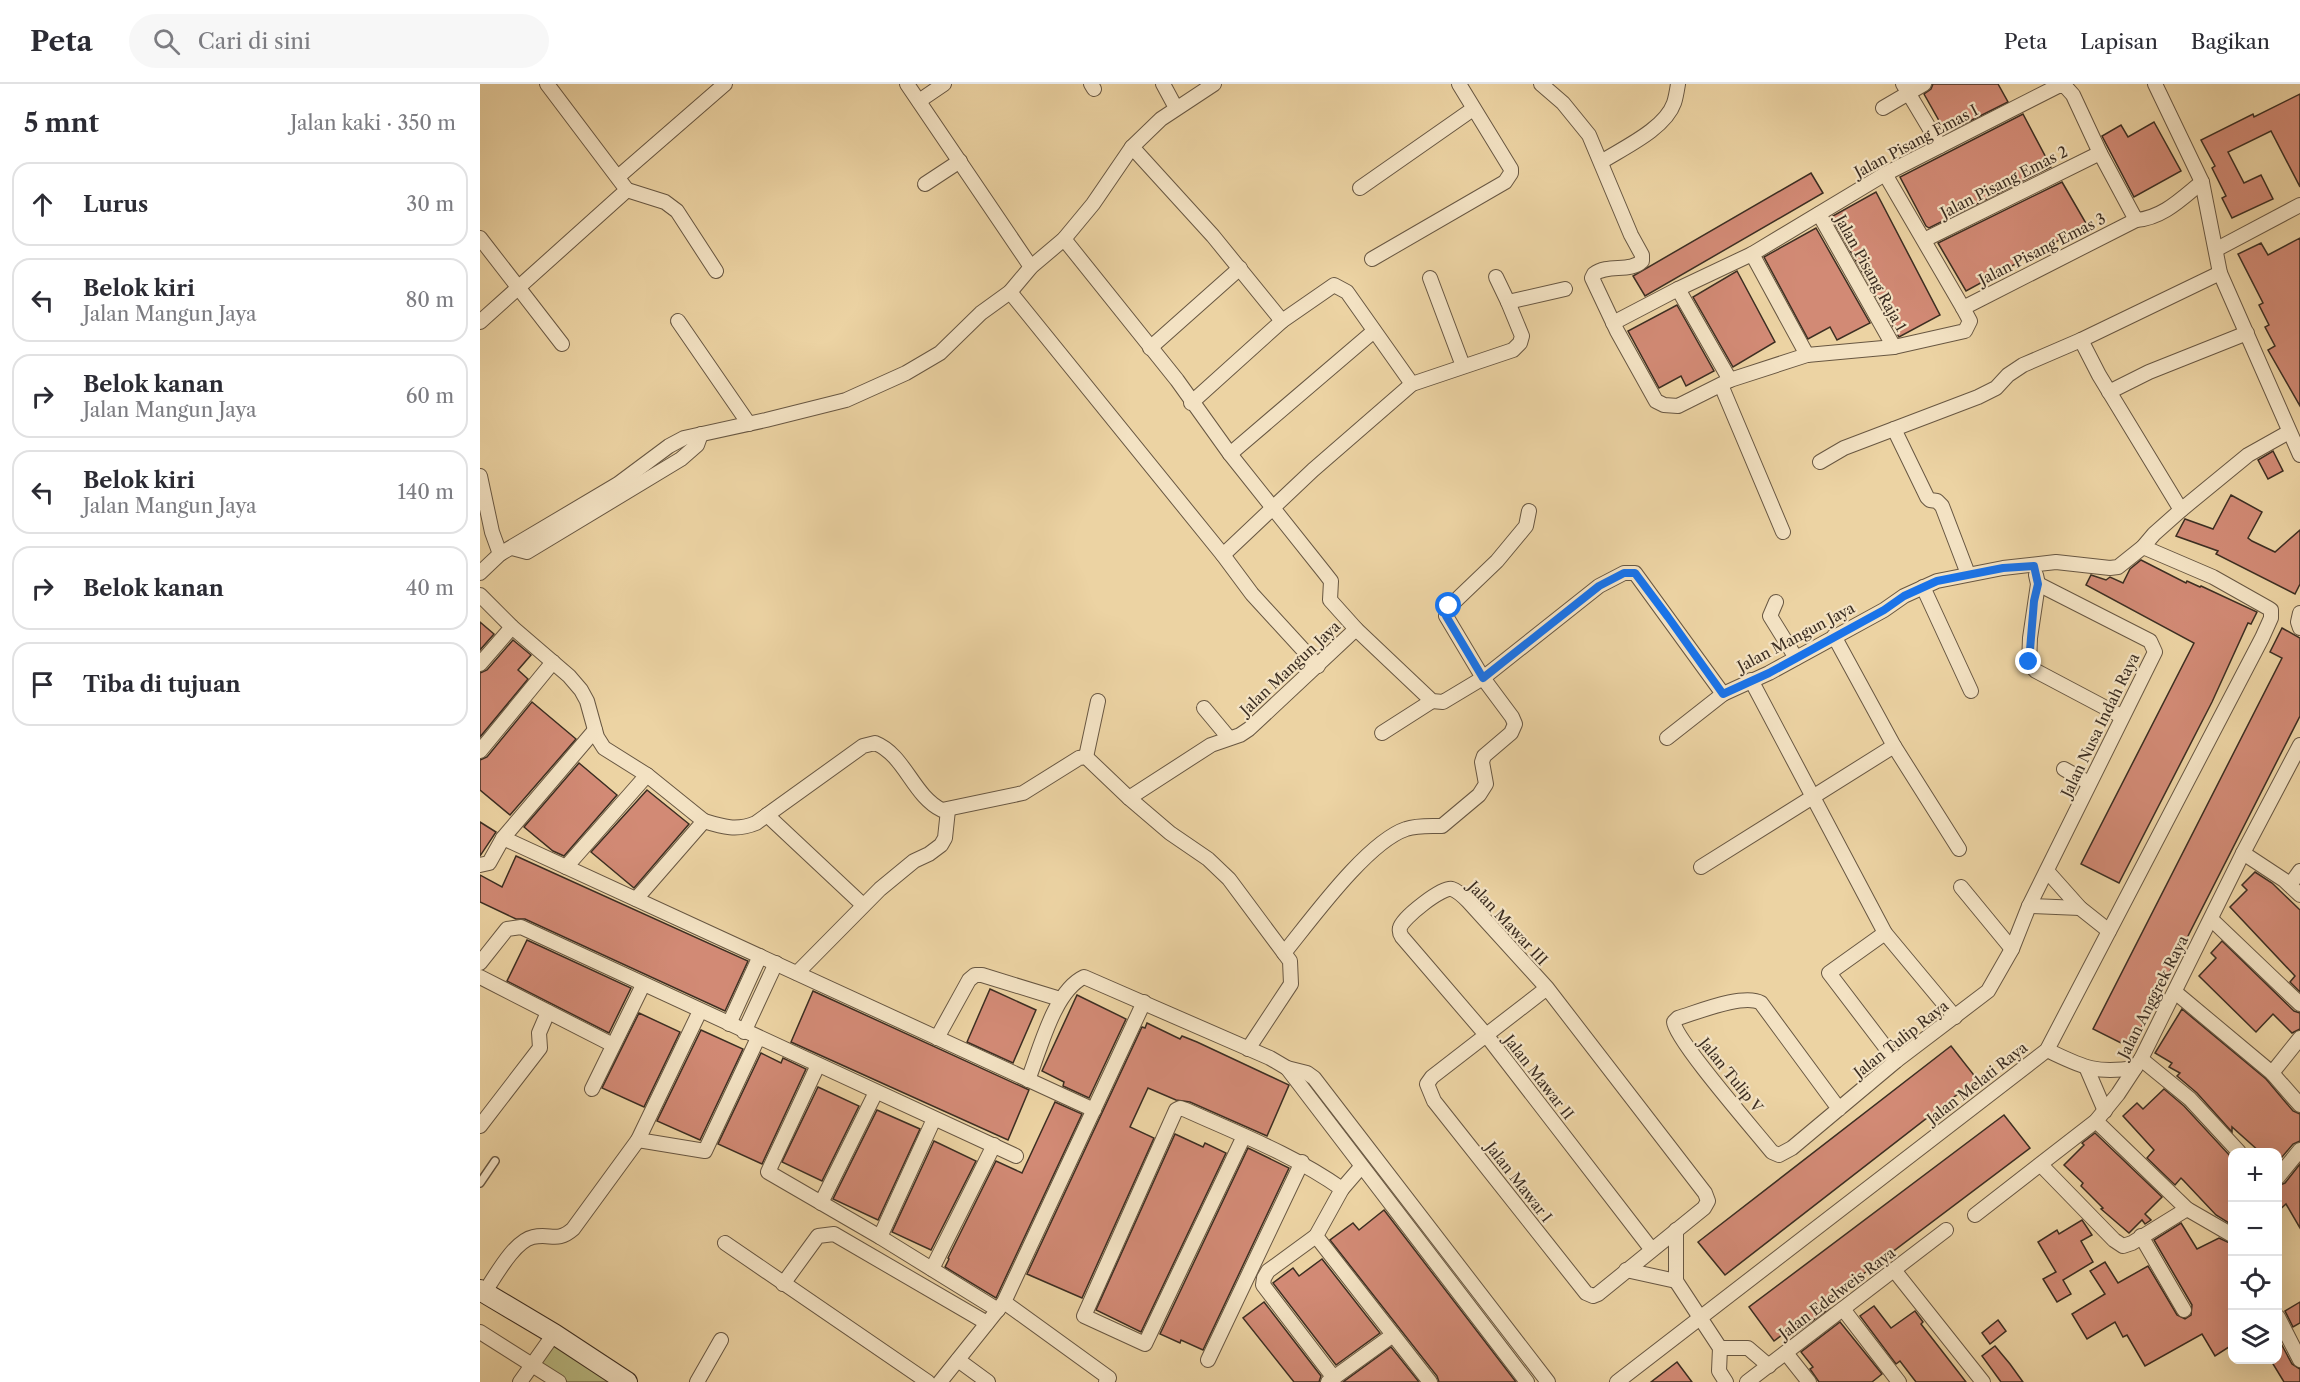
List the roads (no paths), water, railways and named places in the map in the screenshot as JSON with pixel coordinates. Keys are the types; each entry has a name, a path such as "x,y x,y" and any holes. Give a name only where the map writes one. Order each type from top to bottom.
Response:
{"street":[{"path":"547,84 627,190 665,202 677,211 716,271"},
{"path":"618,177 725,84"},
{"path":"907,84 1031,267"},
{"path":"919,101 944,84"},
{"path":"1163,84 1176,108"},
{"path":"480,573 506,551 605,498 669,446 684,438 846,400 906,373 940,353 981,313 1010,292 1031,267 1064,239 1093,204 1132,147 1176,108 1214,84"},
{"path":"1372,259 1508,179 1511,169 1459,84"},
{"path":"1541,84 1563,103 1589,135 1643,258 1638,265 1605,268 1594,274 1593,278 1613,323 1656,401 1672,407 1725,382 1807,355 1894,347 1965,331 1970,321 1886,174"},
{"path":"1601,162 1651,131 1661,122 1674,103 1678,84"},
{"path":"1883,108 1906,89 1924,84"},
{"path":"2155,84 2202,182 2220,273 2300,455"},
{"name":"Jalan Pisang Emas I","path":"1613,323 1752,254 1886,174 2062,86 2073,95 2100,153 2136,220"},
{"path":"1906,89 1940,146"},
{"path":"1360,188 1473,109"},
{"path":"1132,147 1240,268 1282,321"},
{"name":"Jalan Pisang Emas 2","path":"1924,240 2100,153"},
{"path":"926,184 960,161"},
{"path":"2136,220 2148,219 2160,214 2202,182"},
{"path":"480,322 627,190"},
{"path":"2217,249 2300,205"},
{"name":"Jalan Pisang Raja 1","path":"1819,214 1894,347"},
{"name":"Jalan Pisang Emas 3","path":"1963,308 2136,220"},
{"path":"480,238 562,344"},
{"path":"1064,239 1331,581 1330,600 1356,629"},
{"path":"1752,254 1807,355"},
{"path":"1150,348 1240,268"},
{"path":"1820,462 1844,448 1977,397 1996,388 2008,375 2023,365 2081,340 2220,273"},
{"path":"1223,555 1330,454 1412,384 1518,347 1522,336 1496,277"},
{"path":"1430,278 1463,366"},
{"path":"1191,403 1282,321 1334,285 1347,292 1412,384"},
{"path":"1508,302 1565,289"},
{"path":"1678,289 1725,382 1783,532"},
{"path":"1010,292 1252,594 1318,666"},
{"path":"678,321 749,424"},
{"path":"1230,454 1374,331"},
{"path":"2109,392 2149,372 2247,333"},
{"path":"2081,340 2109,392 2181,510"},
{"path":"1894,429 1927,496 1942,506 1968,574"},
{"name":"Jalan Mangun Jaya","path":"1667,738 1723,694 1769,673 1937,581 1968,574 2056,562 2118,567 2143,547 2181,510 2248,455 2289,432"},
{"path":"480,476 492,532 506,551"},
{"path":"1284,953 1353,869 1380,846 1405,829 1442,826 1479,795 1487,780 1482,762 1484,756 1511,733 1515,726 1512,717 1483,678 1446,616 1449,606 1497,561 1526,526 1529,511"},
{"name":"Jalan Melati Raya","path":"1617,1382 2047,1050 2271,618 2271,610 2213,577 2143,547"},
{"path":"2034,566 2038,584 2029,662 2036,671 2121,717"},
{"path":"1382,733 1432,701 1443,702 1483,678 1599,586 1624,573 1635,573 1648,588 1723,694"},
{"name":"Jalan Nusa Indah Raya","path":"2030,906 2154,652 2150,641 2038,584"},
{"path":"1923,587 1971,691"},
{"path":"480,595 512,627 569,676 584,696 595,730 604,748 646,775 704,821 733,829 744,828 767,815 863,746 875,743 888,750 927,800 937,807 948,810 1023,793 1079,758 1086,757"},
{"path":"1776,602 1770,616 1796,658"},
{"path":"2300,613 2298,622 2300,628"},
{"path":"480,664 512,627"},
{"name":"Jalan Mangun Jaya","path":"1129,798 1211,745 1240,735 1258,722 1356,629 1432,701"},
{"path":"1834,636 1894,746 1959,849"},
{"path":"480,751 553,662"},
{"path":"1750,680 1885,933 1955,1017"},
{"path":"1086,757 1098,701"},
{"path":"1204,708 1229,738"},
{"path":"480,865 489,863 503,838 595,730"},
{"name":"Jalan Anggrek Raya","path":"1975,1215 2101,1116 2138,1063 2300,745"},
{"path":"1701,867 1894,746"},
{"path":"1086,757 1170,833 1208,859 1229,879 1290,961 1291,984 1248,1049"},
{"path":"2064,769 2089,783"},
{"path":"566,867 646,775"},
{"path":"796,973 863,905 914,861 941,845 945,838 948,810"},
{"path":"767,815 863,905"},
{"path":"636,899 704,821"},
{"path":"503,838 1094,1110"},
{"path":"2243,853 2295,890 2300,871"},
{"path":"2047,871 2080,908 2109,931"},
{"path":"1961,887 2012,949"},
{"name":"Jalan Mawar III","path":"1400,927 1406,918 1441,891 1454,889 1468,901 1546,988 1706,1193 1707,1206 1676,1230"},
{"path":"2030,906 2080,908"},
{"name":"Jalan Tulip Raya","path":"1772,1152 1779,1155 1784,1153 1896,1061 1988,991 2012,949 2030,906"},
{"path":"2211,919 2300,1004"},
{"path":"482,957 507,929 521,927 1016,1156"},
{"name":"Jalan Mawar II","path":"1400,927 1399,932 1402,937 1487,1035 1652,1250"},
{"path":"1885,933 1829,974 1896,1061"},
{"path":"729,1024 760,956"},
{"path":"744,1032 776,963"},
{"path":"937,1038 969,980 975,975 982,975 1060,999"},
{"path":"1028,1080 1060,999 1078,979 1084,976 1287,1068 1307,1073 1314,1078 1548,1382"},
{"path":"480,977 613,1045"},
{"path":"592,1089 643,985"},
{"path":"1487,1035 1546,988"},
{"path":"2175,992 2272,1073 2300,1105"},
{"name":"Jalan Tulip V","path":"1772,1152 1686,1045 1673,1026 1678,1018 1738,1000 1749,999 1761,1003 1839,1109"},
{"path":"940,1382 1001,1306 1144,1002"},
{"path":"627,1382 554,1334 482,1291 516,1247 524,1241 532,1237 562,1237 573,1229 638,1140 700,1011"},
{"path":"480,1126 540,1048 539,1033 548,1012"},
{"name":"Jalan Mawar I","path":"1487,1035 1428,1081 1428,1091 1586,1293 1595,1296 1676,1230"},
{"path":"638,1140 705,1151 758,1038"},
{"path":"2272,1073 2300,1038"},
{"path":"2047,1050 2087,1069 2113,1071 2138,1063 2190,1099 2235,1148"},
{"path":"818,1065 768,1172 932,1269 1001,1306 1109,1378 1106,1382"},
{"path":"1287,1068 1527,1382"},
{"path":"2087,1069 2101,1116 2187,1209 2228,1233"},
{"path":"821,1203 876,1092"},
{"path":"1244,1136 1145,1344 1084,1316 1177,1108 1186,1110 1244,1136 1302,1162 1342,1189"},
{"path":"879,1237 934,1119"},
{"path":"932,1269 994,1145"},
{"path":"2282,1171 2300,1150"},
{"path":"1208,1360 1302,1162"},
{"path":"2041,1165 2118,1244 2127,1245 2187,1209"},
{"path":"1361,1167 1342,1189 1316,1236 1268,1271 1263,1285 1331,1380 1394,1335"},
{"path":"1676,1230 1676,1281 1720,1348 1719,1371 1726,1382"},
{"name":"Jalan Edelweis Raya","path":"1747,1382 1946,1230"},
{"path":"783,1284 818,1236 834,1234 987,1323"},
{"path":"1316,1236 1431,1382"},
{"path":"2141,1236 2184,1310"},
{"path":"725,1243 928,1382"},
{"path":"1626,1270 1676,1281"},
{"path":"1894,1270 1983,1382"},
{"path":"1843,1309 1899,1382"},
{"path":"2282,1326 2300,1360"},
{"path":"480,1332 559,1382"},
{"path":"520,1382 554,1334"},
{"path":"697,1382 721,1340"},
{"path":"1720,1348 1748,1348 1769,1366"},
{"path":"1786,1353 1809,1382"},
{"path":"958,1360 988,1382"}],"lane":[{"path":"480,1183 495,1161"}]}
